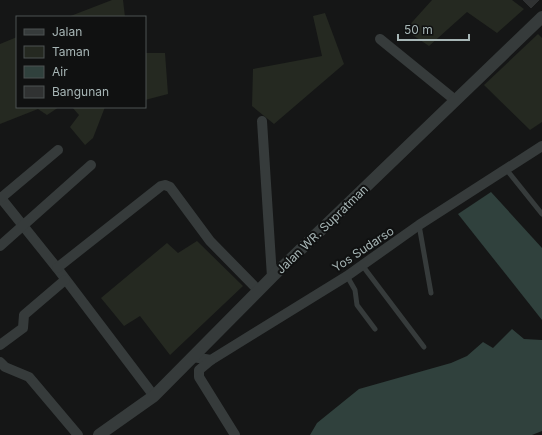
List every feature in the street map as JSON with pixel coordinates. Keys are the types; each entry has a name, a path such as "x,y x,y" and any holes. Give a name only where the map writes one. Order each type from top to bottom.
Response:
{"street":[{"name":"Jalan WR. Supratman","path":"99,435 154,396 272,277 542,17"},
{"path":"380,39 455,100"},
{"path":"262,121 272,277"},
{"name":"Yos Sudarso","path":"235,435 199,377 199,370 211,360 347,276 419,225 542,146"},
{"path":"58,150 0,198 57,268 154,396"},
{"path":"0,246 91,165"},
{"path":"57,268 161,186 165,185 170,187 210,241 259,291"},
{"path":"0,345 23,328 24,315 65,280"},
{"path":"193,357 211,360"},
{"path":"0,362 5,367 29,377 78,435"}],"lane":[{"path":"506,169 542,214"},
{"path":"419,225 431,293"},
{"path":"362,266 424,347"},
{"path":"347,276 355,290 357,305 375,329"}],"green space":[{"path":"112,0 123,0 125,16 71,16"},
{"path":"432,0 512,0 524,9 497,33 467,12 429,46 405,30"},
{"path":"325,13 344,64 274,124 252,106 253,69 322,56 313,16"},
{"path":"538,34 542,38 542,122 530,130 484,85"},
{"path":"16,37 16,108 58,108 47,115 38,109 0,124 0,44"},
{"path":"146,53 165,53 168,94 146,100"},
{"path":"73,108 105,108 93,138 85,145 70,127 79,115"},
{"path":"197,241 243,286 170,355 140,316 124,326 101,298 167,243 178,253"}],"water":[{"path":"491,192 542,248 542,320 458,214"},
{"path":"512,329 524,339 542,340 542,431 532,435 310,435 317,423 359,389 451,363 467,356 483,342 493,348"}],"building":[{"path":"523,0 539,0 531,8"}]}
